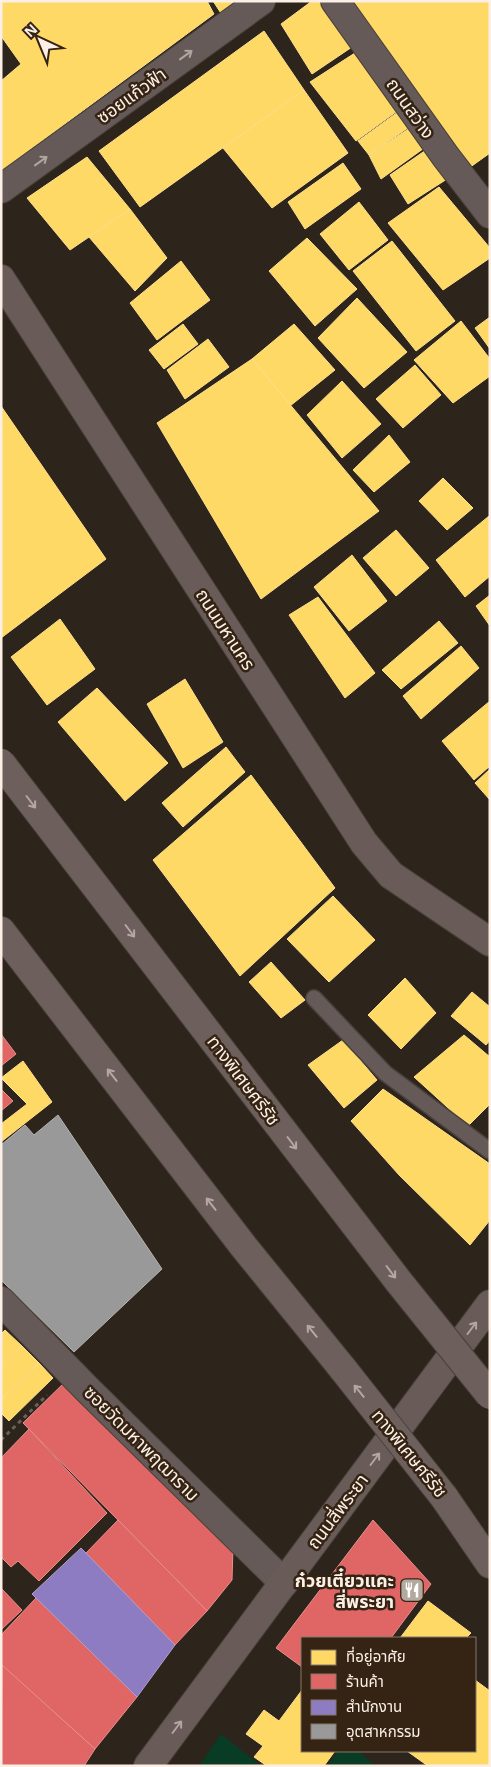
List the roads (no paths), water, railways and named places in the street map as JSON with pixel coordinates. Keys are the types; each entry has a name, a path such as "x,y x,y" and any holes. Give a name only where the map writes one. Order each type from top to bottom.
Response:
{"highway":[{"name":"ทางพิเศษศรีรัช","path":"1,763 398,1282 490,1395"},
{"name":"ทางพิเศษศรีรัช","path":"1,930 244,1247 444,1497 490,1547"},
{"path":"444,1497 490,1564"}],"main road":[{"name":"ถนนมหานคร","path":"1,279 364,843 391,875 490,942"},
{"name":"ถนนสี่พระยา","path":"148,1766 490,1304"}],"street":[{"name":"ซอยแก้วฟ้า","path":"1,189 261,1"},
{"name":"ถนนสว่าง","path":"335,1 446,157 490,214"},
{"name":"ซอยวัดมหาพฤฒาราม","path":"1,1301 70,1372 284,1583"}],"lane":[{"path":"314,998 384,1073 490,1151"}],"place":[{"name":"ก๋วยเตี๋ยวแคะ สี่พระยา","path":"412,1590"}]}
